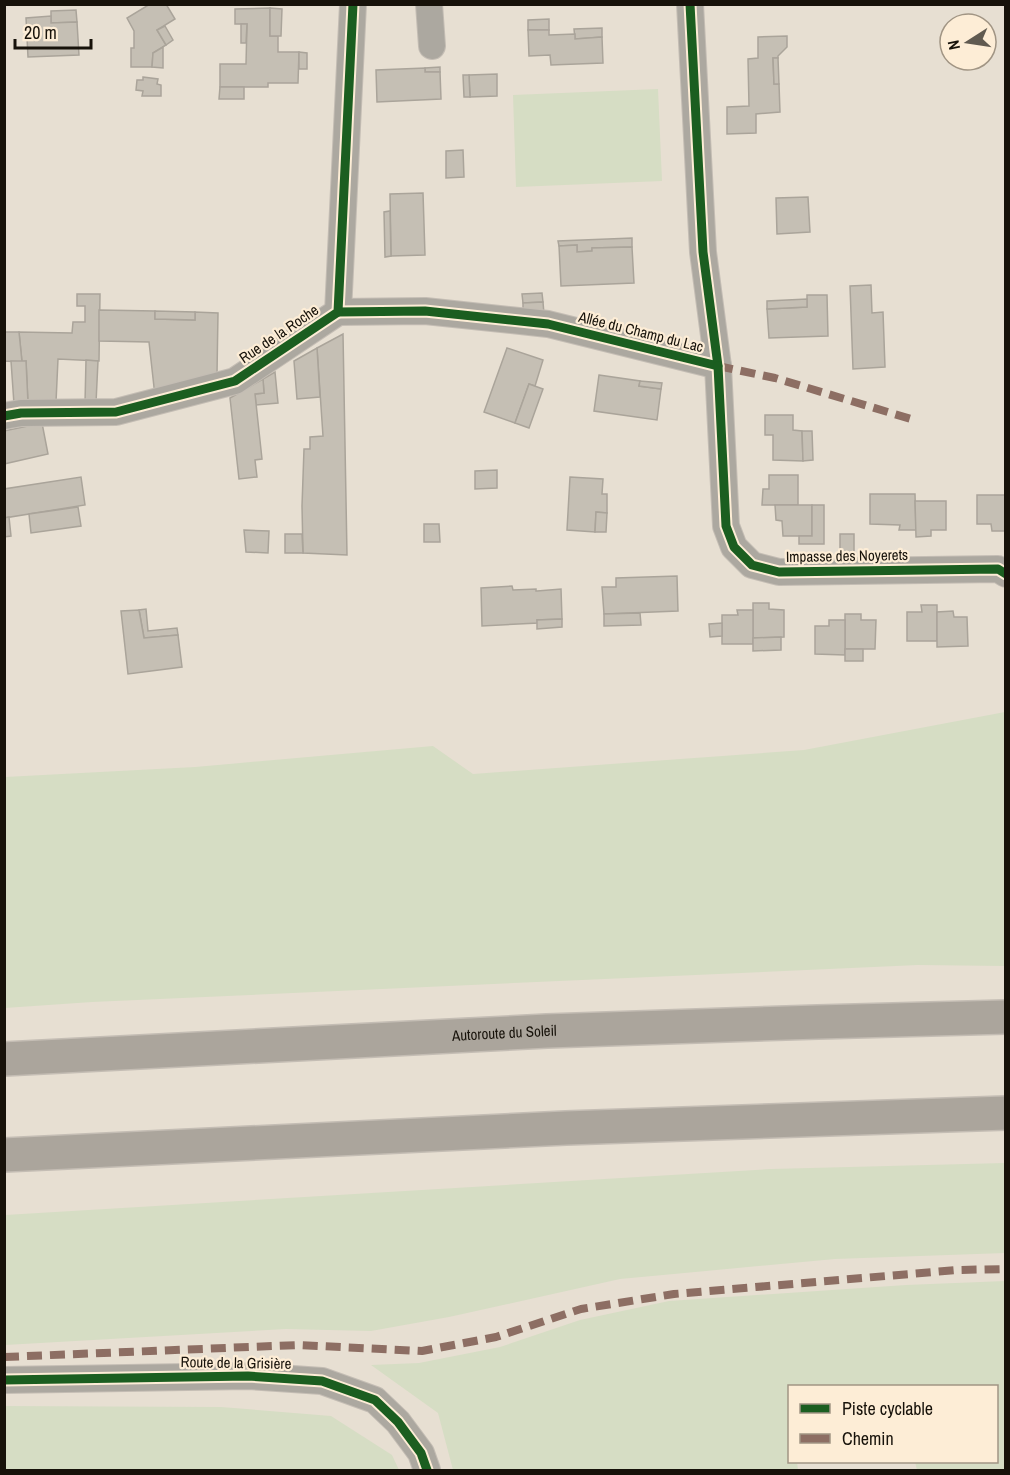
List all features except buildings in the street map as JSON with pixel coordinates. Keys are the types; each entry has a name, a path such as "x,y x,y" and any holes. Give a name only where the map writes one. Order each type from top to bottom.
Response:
{"highway":[{"name":"Autoroute du Soleil","path":"4,1059 547,1031 1005,1017"},
{"path":"4,1155 566,1128 1005,1113"}],"street":[{"name":"Rue de la Roche","path":"4,416 21,413 116,412 235,381 338,312 353,4"},
{"path":"429,4 432,46"},
{"name":"Allée du Champ du Lac","path":"338,312 425,311 548,324 718,366 703,252 690,4"},
{"name":"Impasse des Noyerets","path":"718,366 726,526 734,547 752,565 779,572 998,569 1005,574"},
{"name":"Route de la Grisière","path":"4,1380 248,1376 322,1380 375,1400 404,1430 421,1454 427,1470"}],"green space":[{"path":"658,89 662,181 516,187 513,95"},
{"path":"1005,712 1005,966 918,965 92,1002 5,1008 5,777 195,767 433,746 473,774 804,750"},
{"path":"1005,1163 1005,1253 835,1259 620,1279 449,1317 371,1331 286,1329 5,1345 5,1215 771,1169"},
{"path":"1005,1281 1005,1470 917,1470 915,1463 998,1463 998,1385 788,1385 788,1463 797,1463 798,1470 453,1470 438,1413 371,1365 419,1363 500,1347 580,1320 669,1301 906,1285"},
{"path":"5,1406 221,1407 331,1416 392,1455 399,1470 5,1470"}],"marked path":[{"path":"718,366 775,378 911,419"},
{"path":"4,1357 298,1345 422,1351 496,1337 581,1309 674,1294 957,1270 1006,1269"}],"cycle path":[{"path":"4,416 21,413 116,412 235,381 338,312 353,4"},
{"path":"338,312 425,311 548,324 718,366 703,252 690,4"},
{"path":"718,366 726,526 734,547 752,565 779,572 998,569 1006,574"},
{"path":"4,1380 248,1376 322,1381 375,1400 398,1422 421,1453 427,1470"}]}
